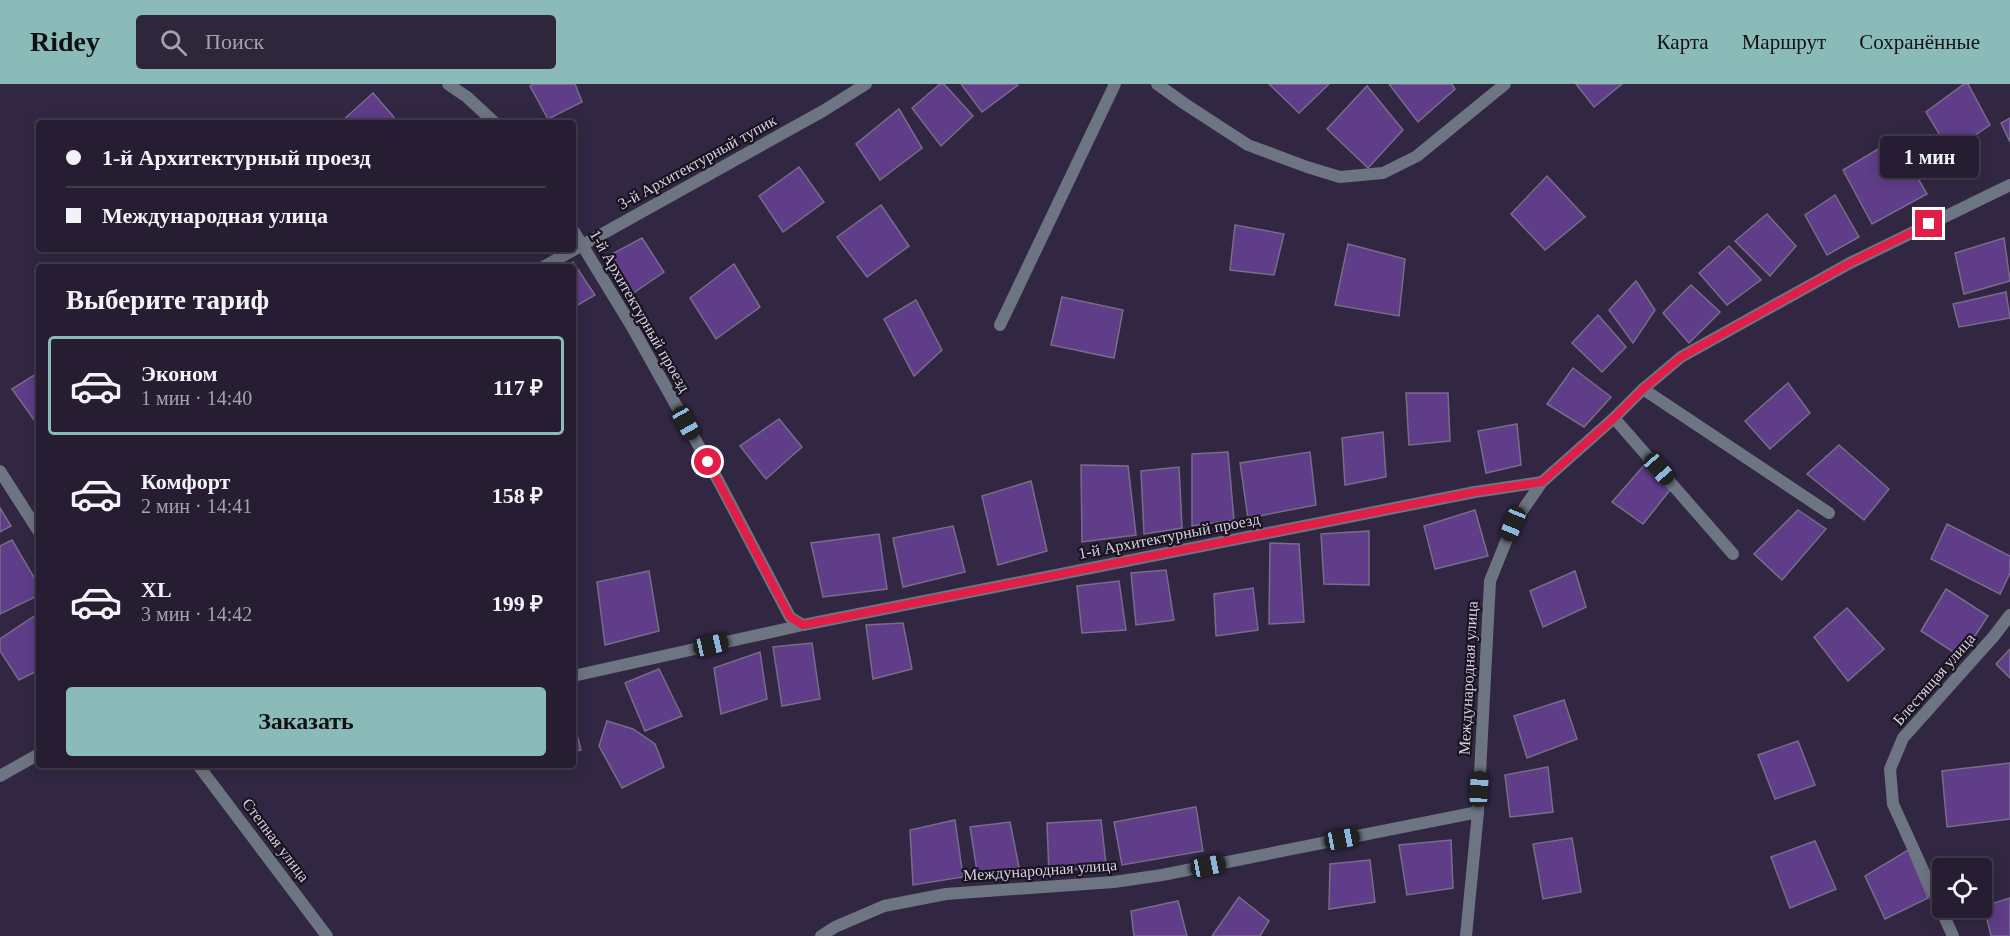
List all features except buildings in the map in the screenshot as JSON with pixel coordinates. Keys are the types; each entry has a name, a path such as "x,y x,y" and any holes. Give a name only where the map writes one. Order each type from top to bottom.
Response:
{"street":[{"path":"448,84 468,97 492,120"},
{"name":"3-й Архитектурный тупик","path":"576,248 823,111 866,84"},
{"path":"1000,325 1115,84"},
{"path":"1157,84 1248,145 1340,177 1383,173 1417,156 1505,84"},
{"name":"Международная улица","path":"821,936 835,927 884,906 946,894 1114,882 1153,876 1478,812 1490,581 1513,524 1542,482 1681,357 1850,263 2009,188"},
{"name":"1-й Архитектурный проезд","path":"576,235 631,325 714,471 790,617 803,625"},
{"name":"3-й Архитектурный тупик","path":"548,264 568,252"},
{"path":"1643,389 1829,513"},
{"path":"1614,418 1733,554"},
{"path":"0,471 36,527"},
{"name":"1-й Архитектурный проезд","path":"576,675 803,625 1475,492 1542,482"},
{"name":"Блестящая улица","path":"1953,936 1893,804 1890,769 1903,738 2010,615"},
{"path":"0,776 36,756"},
{"name":"Степная улица","path":"200,768 327,936"},
{"path":"1466,936 1478,812"}],"route":[{"path":"708,462 790,617 803,625 1475,492 1542,482 1681,357 1850,263 1929,224"}]}
